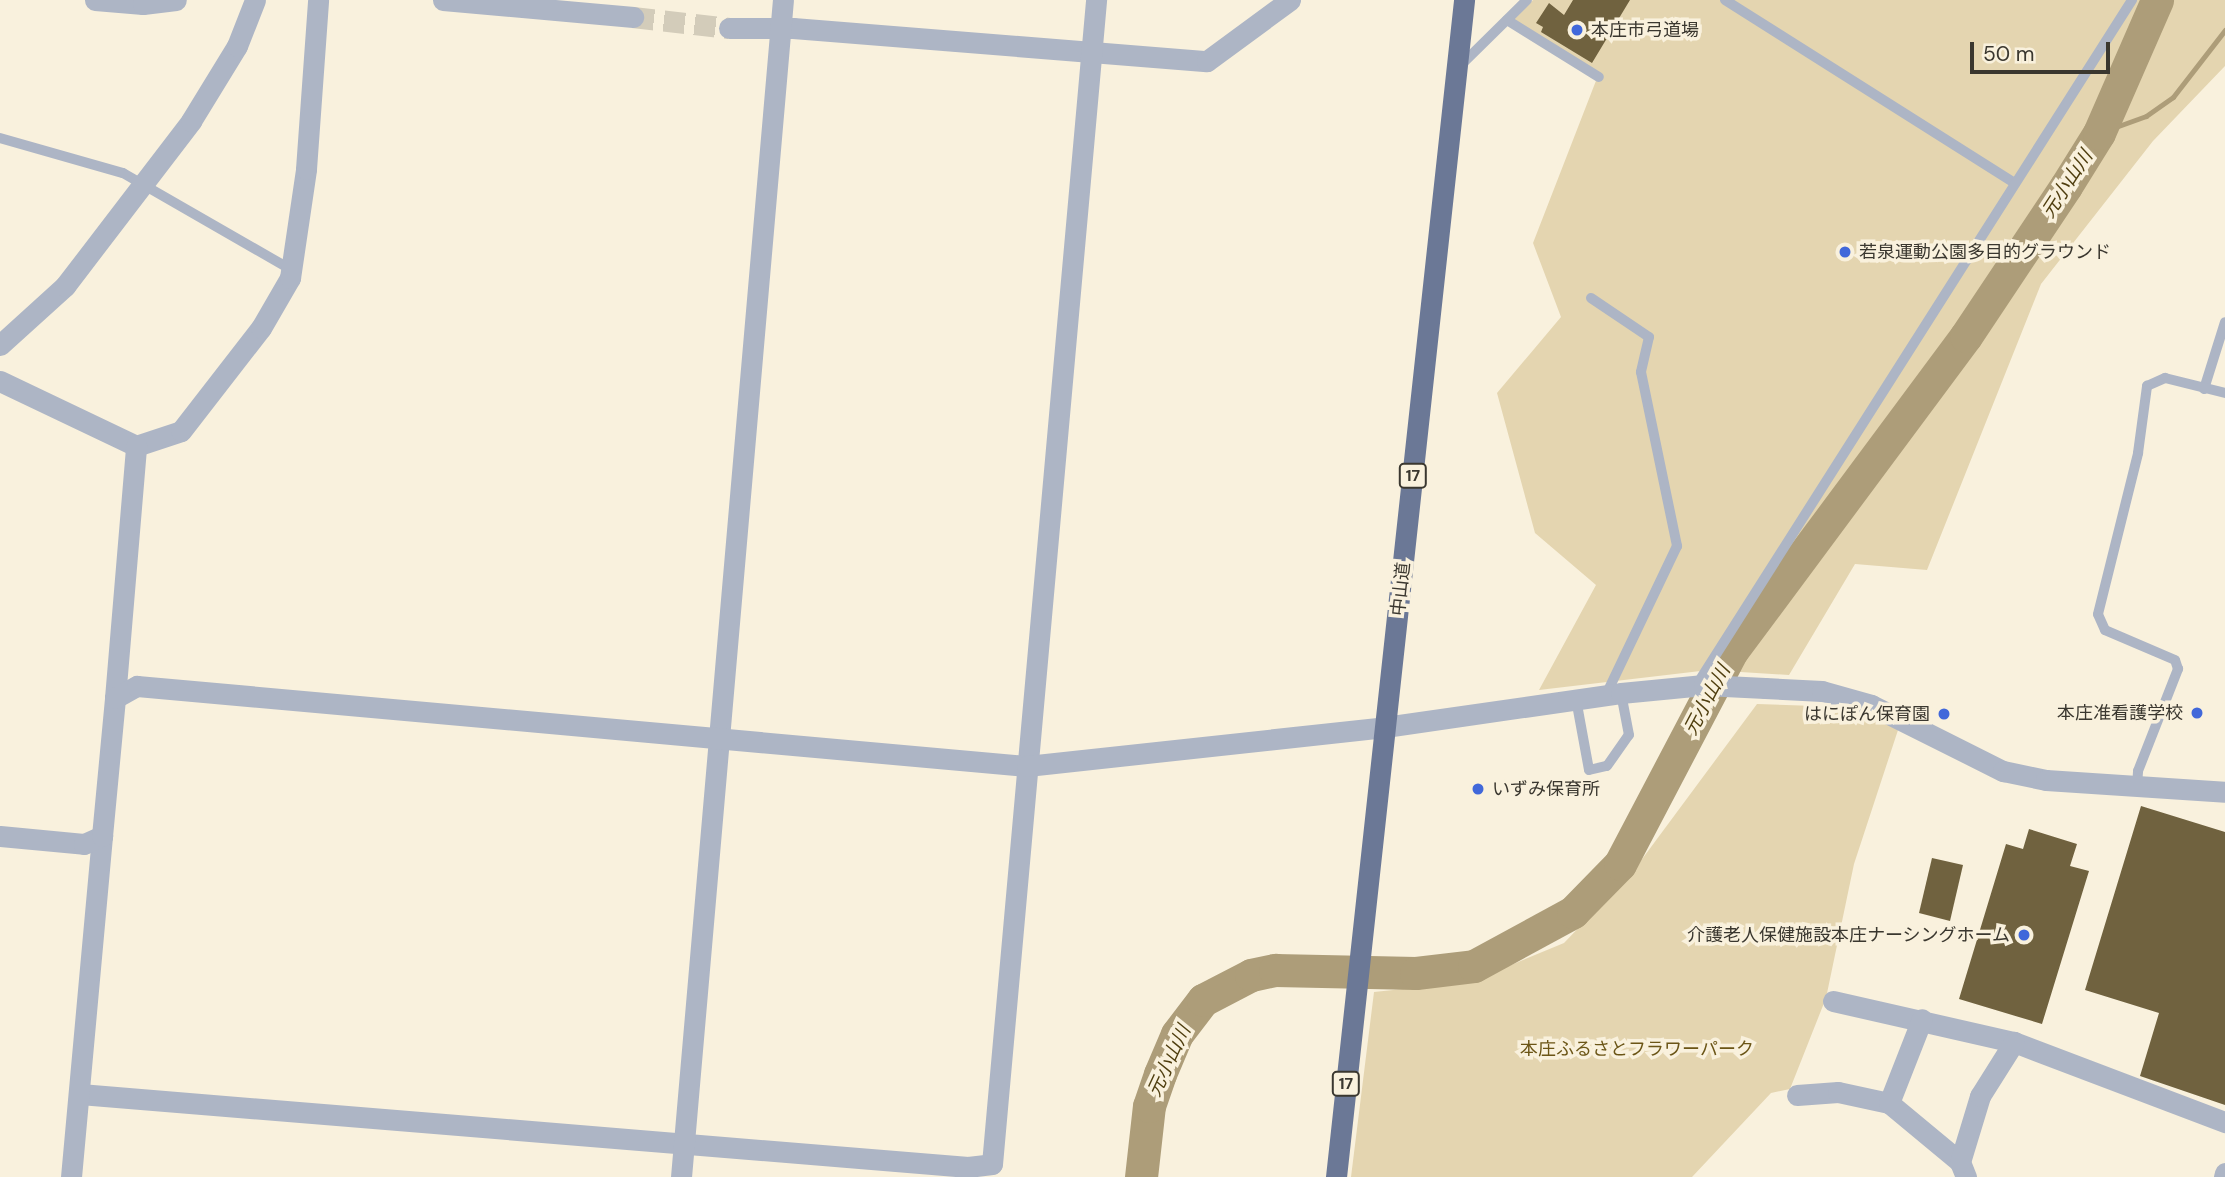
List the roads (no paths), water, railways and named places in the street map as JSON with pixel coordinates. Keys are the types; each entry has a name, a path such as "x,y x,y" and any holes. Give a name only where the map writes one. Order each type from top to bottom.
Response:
{"highway":[{"name":"中山道","path":"1336,1177 1464,0"}],"street":[{"path":"95,0 176,0"},
{"path":"0,345 65,286 191,121 237,46 255,0"},
{"path":"0,381 136,446 181,432 261,328 292,270 306,169 318,0"},
{"path":"443,0 549,5 634,17"},
{"path":"681,1177 716,737 783,0"},
{"path":"80,1094 685,1141 968,1172 992,1164 1096,0"},
{"path":"729,27 780,31 793,28 1207,61 1290,0"},
{"path":"71,1177 136,446"},
{"path":"115,698 137,687 1027,766 1385,727 1613,694 1700,685 1822,691 1871,705 2003,771 2046,780 2225,792"},
{"path":"0,836 84,844 102,836"},
{"path":"1833,1001 1922,1019 2014,1042 2225,1122"},
{"path":"1889,1103 1922,1019"},
{"path":"1797,1095 1838,1092 1889,1103 1963,1170 1980,1096 2014,1042"}],"lane":[{"path":"1458,68 1527,0"},
{"path":"1725,0 2015,183"},
{"path":"1700,685 2132,0"},
{"path":"1507,20 1599,77"},
{"path":"0,138 123,173 292,270"},
{"path":"1576,699 1589,769 1608,766 1629,735 1613,694 1677,546 1640,372 1649,337 1591,298"},
{"path":"2204,389 2225,321"},
{"path":"2137,786 2138,771 2178,669 2175,660 2105,630 2098,614 2138,453 2147,386 2165,378 2225,393"}],"waterway":[{"name":"元小山川","path":"1141,1177 1149,1106 1160,1074 1177,1034 1203,1000 1251,975 1275,970 1416,973 1474,966 1573,912 1620,864 1732,651 1966,336 2099,133 2157,0"},
{"path":"2099,133 2146,116 2173,97 2225,30"}],"tunnel":[{"path":"633,17 729,28"}],"place":[{"name":"本庄市弓道場","path":"1577,30"},
{"name":"若泉運動公園多目的グラウンド","path":"1845,252"},
{"name":"本庄准看護学校","path":"2197,713"},
{"name":"はにぽん保育園","path":"1944,714"},
{"name":"いずみ保育所","path":"1478,789"},
{"name":"介護老人保健施設本庄ナーシングホーム","path":"2024,935"}],"park label":[{"name":"本庄ふるさとフラワーパーク","path":"1637,1049"}]}
